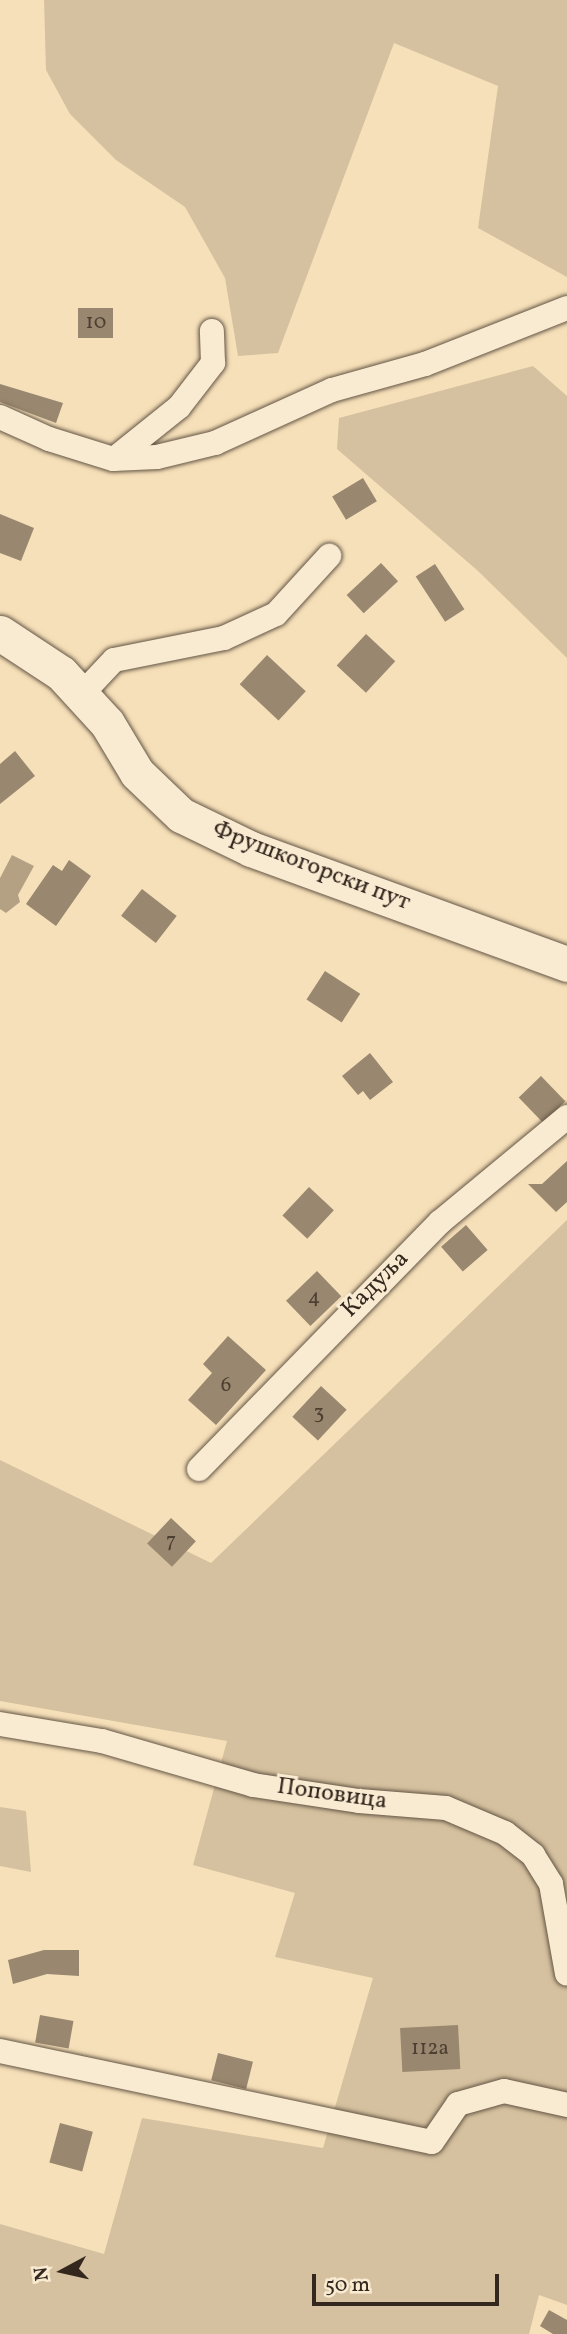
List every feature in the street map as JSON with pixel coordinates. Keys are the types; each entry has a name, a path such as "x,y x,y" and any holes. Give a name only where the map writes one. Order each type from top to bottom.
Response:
{"street":[{"path":"0,417 49,439 113,459 156,457 215,443 332,390 425,364 567,307"},
{"path":"113,459 179,407 213,363 212,331"},
{"path":"81,695 114,660 224,638 276,614 329,556"},
{"name":"Фрушкогорски пут","path":"0,633 61,674 107,723 138,773 181,815 251,849 567,964"},
{"name":"Кадуља","path":"199,1469 440,1222 567,1117"},
{"name":"Поповица","path":"0,1724 102,1741 253,1785 359,1801 446,1808 505,1833 533,1855 551,1884 567,1974"},
{"path":"0,2051 432,2142 458,2104 504,2091 567,2105"}],"shaded area":[{"path":"44,0 567,0 567,277 478,228 498,86 394,43 278,353 238,356 225,278 185,207 116,160 70,114 46,70"},
{"path":"533,366 567,396 567,658 478,571 337,449 339,418"},
{"path":"12,855 34,866 18,895 20,902 6,913 0,909 0,878"},
{"path":"567,1220 567,2305 539,2295 529,2334 0,2334 0,2224 104,2254 142,2118 323,2148 373,1978 275,1957 295,1893 193,1865 227,1741 0,1701 0,1460 211,1563"},
{"path":"0,1807 26,1811 31,1872 0,1866"}],"building":[{"path":"78,308 113,308 113,338 78,338"},
{"path":"0,384 63,403 56,423 0,402"},
{"path":"363,478 377,501 346,520 332,497"},
{"path":"0,514 34,528 21,561 0,553"},
{"path":"381,563 398,581 364,613 347,595"},
{"path":"435,564 464,609 445,622 416,577"},
{"path":"366,634 395,661 366,693 337,665"},
{"path":"267,655 306,691 278,720 240,684"},
{"path":"15,751 35,776 0,804 0,764"},
{"path":"69,860 91,876 56,926 26,904 53,865 62,871"},
{"path":"142,889 177,916 156,943 121,916"},
{"path":"325,971 360,994 342,1022 306,1000"},
{"path":"370,1053 393,1082 370,1100 363,1091 358,1095 342,1076"},
{"path":"541,1076 565,1101 543,1123 519,1098"},
{"path":"567,1161 567,1202 556,1212 528,1184 542,1184"},
{"path":"309,1187 334,1210 307,1239 282,1216"},
{"path":"466,1225 488,1250 463,1272 441,1247"},
{"path":"317,1271 341,1296 310,1326 286,1301"},
{"path":"228,1336 266,1370 216,1425 188,1400 212,1373 203,1364"},
{"path":"321,1386 347,1410 318,1441 292,1417"},
{"path":"171,1518 196,1541 172,1567 147,1544"},
{"path":"44,1950 79,1950 79,1976 47,1974 13,1984 8,1960"},
{"path":"40,2015 73,2021 69,2048 35,2043"},
{"path":"458,2025 460,2069 402,2072 400,2028"},
{"path":"218,2053 253,2062 246,2089 211,2080"},
{"path":"60,2123 93,2132 82,2171 49,2163"},
{"path":"549,2310 567,2320 567,2334 553,2334 540,2326"}]}
